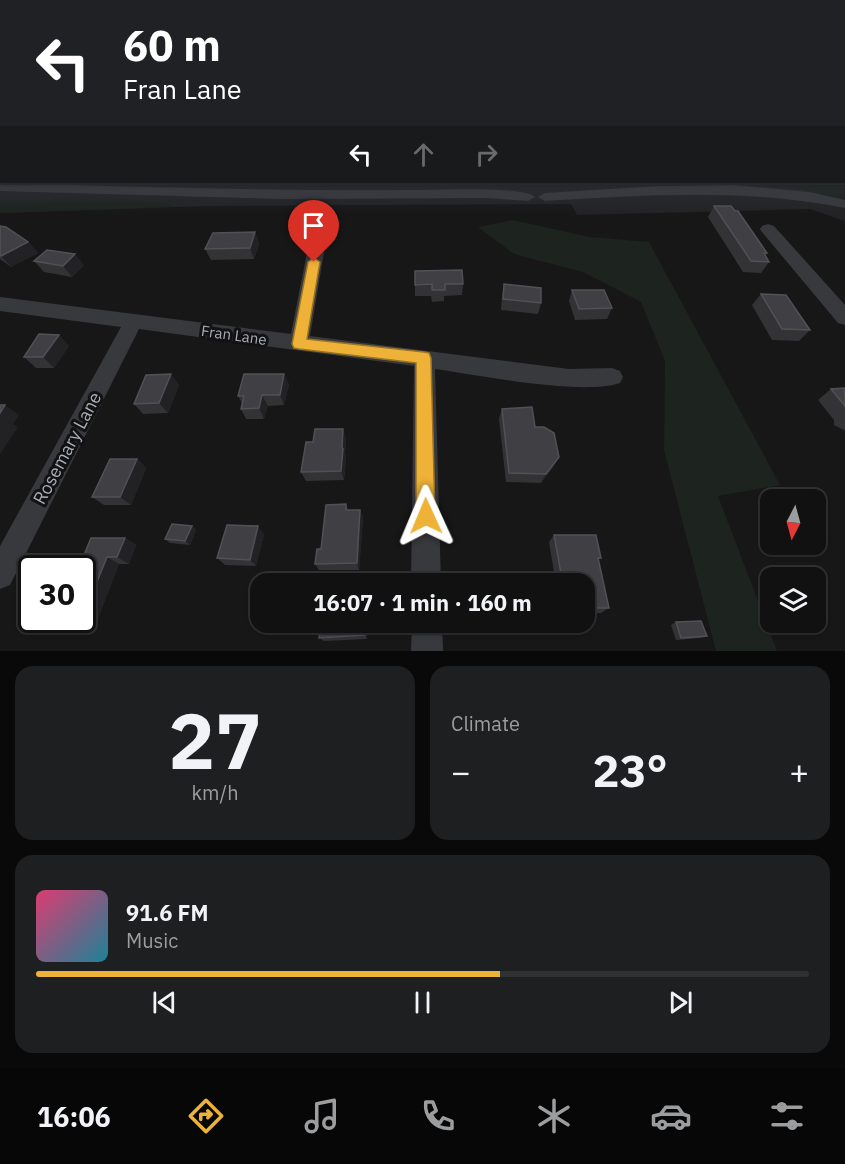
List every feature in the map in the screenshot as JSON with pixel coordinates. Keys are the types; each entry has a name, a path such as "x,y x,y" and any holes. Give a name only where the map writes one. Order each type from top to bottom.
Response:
{"street":[{"path":"440,194 490,183"},
{"path":"505,183 511,191 528,197"},
{"path":"545,197 558,191 561,183"},
{"path":"577,183 613,191"},
{"path":"0,187 284,195 440,194 528,197 613,191 772,191 796,193 845,204"},
{"path":"299,344 321,222"},
{"path":"768,229 845,318"},
{"name":"Fran Lane","path":"0,304 569,378 612,377"},
{"name":"Rosemary Lane","path":"0,575 134,321"},
{"path":"424,358 426,573"},
{"path":"427,633 427,651"}],"shaded area":[{"path":"0,183 845,183 845,221 810,209 577,215 571,204 207,206 0,213"},
{"path":"752,183 845,183 845,200 802,189"},
{"path":"0,201 149,202 170,204 172,207 0,213"},
{"path":"513,220 590,237 649,242 780,485 718,496 760,606 760,633 770,633 777,651 716,651 664,450 665,361 641,302 583,272 514,254 478,227"}],"building":[{"path":"714,206 731,206 738,211 767,253 764,253 769,262 751,261"},
{"path":"0,226 6,227 28,242 1,256"},
{"path":"255,232 250,248 205,249 213,233"},
{"path":"47,250 75,254 63,266 34,261"},
{"path":"462,270 463,284 445,284 445,290 432,290 432,284 415,285 415,271"},
{"path":"504,284 541,288 541,303 503,299"},
{"path":"572,290 604,290 612,308 579,309"},
{"path":"761,294 786,295 810,330 782,329"},
{"path":"39,334 59,335 43,357 24,357"},
{"path":"171,374 159,403 134,404 146,375"},
{"path":"244,374 284,374 280,395 262,395 259,408 241,409 244,396 238,396"},
{"path":"845,388 845,406 831,389"},
{"path":"532,407 535,427 544,427 554,433 559,457 546,474 509,473 502,409"},
{"path":"315,429 343,429 341,471 301,472 306,442 313,442"},
{"path":"110,459 137,459 120,497 92,497"},
{"path":"346,504 346,510 360,510 357,563 315,564 317,549 321,549 326,505"},
{"path":"172,524 192,526 185,541 165,539"},
{"path":"227,525 258,526 250,560 217,558"},
{"path":"554,535 596,535 601,558 598,558 609,608 595,608 595,573 561,573"},
{"path":"91,538 125,538 117,557 107,557 96,584 96,555 84,555"},
{"path":"701,621 707,636 681,638 676,622"},
{"path":"320,633 365,633 365,635 319,638"}],"route":[{"path":"314,262 299,344 424,358 426,516"}]}
